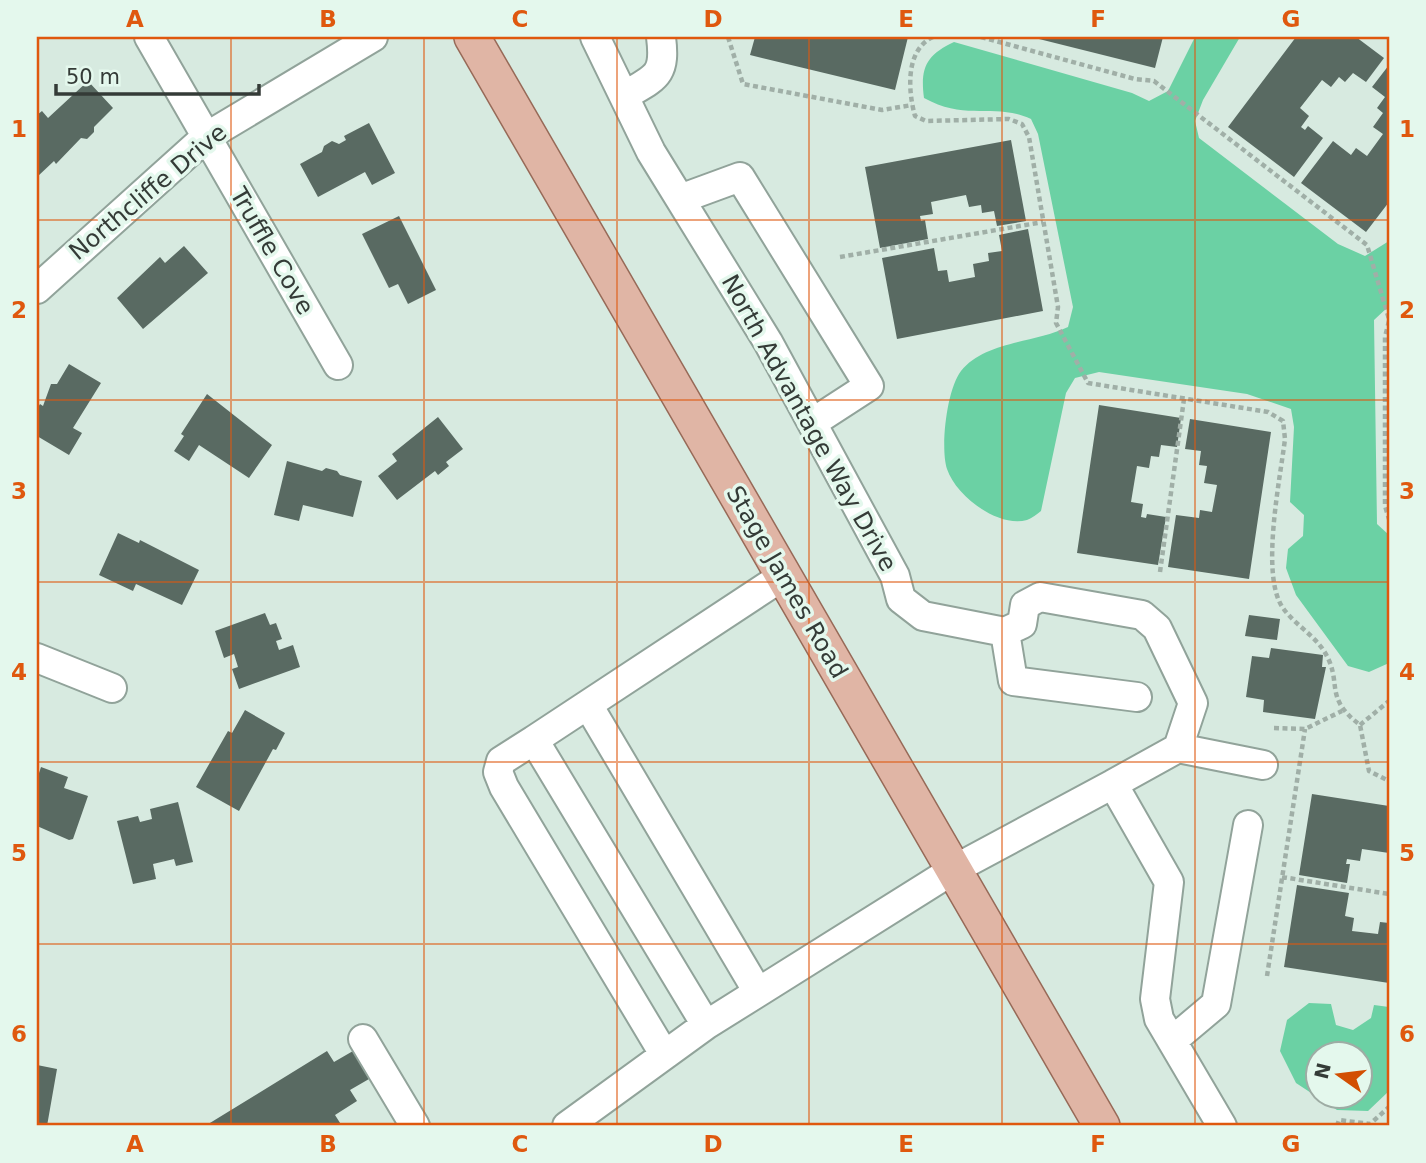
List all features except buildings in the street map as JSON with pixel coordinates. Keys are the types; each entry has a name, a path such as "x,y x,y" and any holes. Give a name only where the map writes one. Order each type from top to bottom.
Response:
{"main road":[{"name":"Stage James Road","path":"472,37 1102,1126"}],"street":[{"name":"Truffle Cove","path":"149,37 338,366"},
{"name":"Northcliffe Drive","path":"37,289 206,137 373,37"},
{"name":"North Advantage Way Drive","path":"595,37 651,152 768,342 895,576 901,600 923,616 1005,632"},
{"path":"624,96 657,76 664,62 661,37"},
{"path":"680,199 740,177 869,386 812,423"},
{"path":"664,1054 498,772 501,761 783,576"},
{"path":"1136,697 1013,681 1005,632 1022,624 1025,605 1041,597 1142,615 1157,628 1193,703 1178,748"},
{"path":"37,658 112,688"},
{"path":"588,705 758,992"},
{"path":"534,740 706,1025"},
{"path":"567,1126 706,1025 953,870 1178,748 1263,765"},
{"path":"1113,783 1169,882 1154,999 1159,1019 1222,1126"},
{"path":"1172,1041 1216,1004 1248,825"},
{"path":"363,1039 415,1126"}],"path":[{"path":"728,37 743,84 882,110 912,105"},
{"path":"933,37 928,39 914,60 910,79 915,116 926,121 1009,119 1022,124 1029,137 1058,307 1056,323 1088,383 1268,412 1283,421 1285,439 1270,569 1281,607 1323,650 1342,711 1360,724 1369,771 1389,781"},
{"path":"981,37 1135,79 1154,81 1367,244 1389,320 1385,337 1385,506 1389,519"},
{"path":"840,257 1043,222"},
{"path":"1160,572 1184,399"},
{"path":"1360,724 1389,701"},
{"path":"1273,728 1305,729 1342,711"},
{"path":"1267,976 1305,729"},
{"path":"1282,877 1389,894"},
{"path":"1337,1126 1339,1120 1370,1124 1389,1107"}],"shaded area":[{"path":"1195,37 1240,37 1203,100 1195,121 1199,138 1338,244 1365,256 1389,241 1389,306 1374,320 1377,524 1389,535 1389,663 1369,672 1348,666 1296,595 1286,568 1288,549 1303,536 1304,515 1290,502 1294,427 1291,409 1247,394 1099,372 1075,378 1066,393 1041,511 1033,517 1016,521 1004,519 980,508 959,489 947,469 944,447 946,418 952,391 961,371 971,361 997,348 1068,327 1073,307 1038,134 1031,119 1005,112 954,109 924,98 923,78 927,64 937,52 954,42 1132,93 1149,101 1168,91"},
{"path":"1309,1003 1331,1004 1336,1025 1353,1030 1371,1018 1374,1005 1389,1007 1389,1091 1374,1105 1374,1040 1304,1040 1304,1088 1296,1083 1280,1051 1287,1020"}]}
